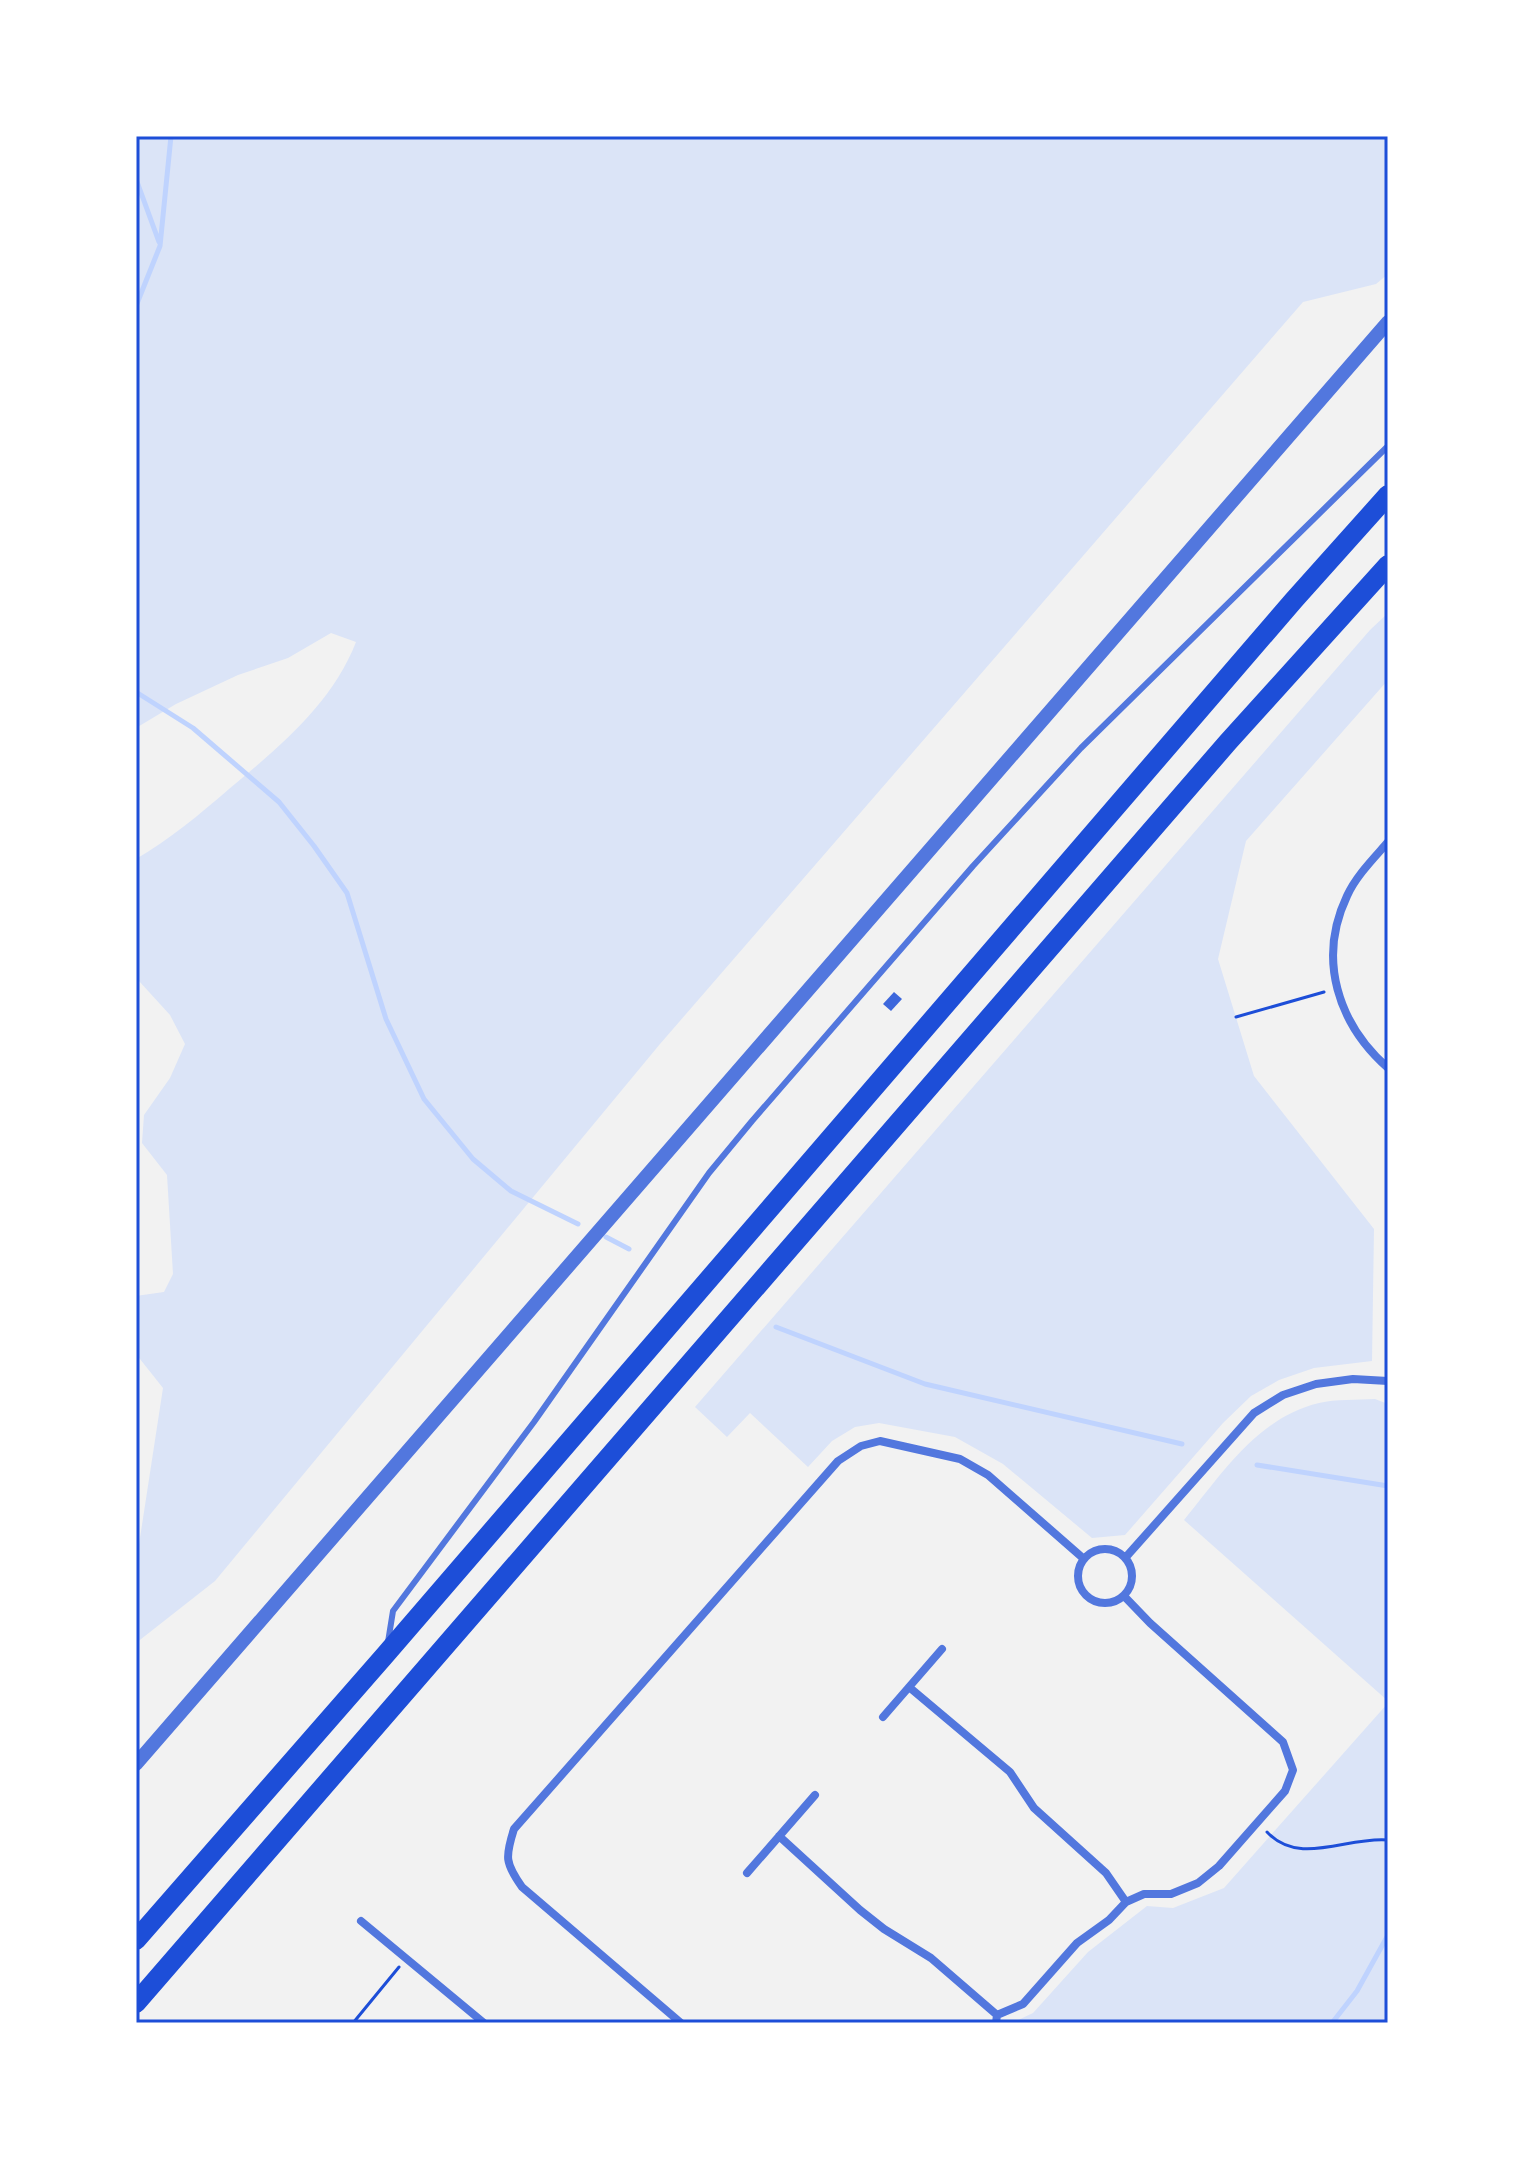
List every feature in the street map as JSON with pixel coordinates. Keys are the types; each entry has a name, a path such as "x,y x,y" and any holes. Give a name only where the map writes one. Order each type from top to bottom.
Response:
{"highway":[{"path":"136,1940 1388,495"},
{"path":"136,2003 1228,742 1388,565"}],"street":[{"path":"136,1764 1388,322"},
{"path":"1388,842 1347,895 1337,927 1334,954 1335,988 1344,1012 1368,1051 1388,1068"},
{"path":"1126,1557 1254,1413 1283,1395 1316,1384 1353,1379 1388,1381"},
{"path":"681,2023 522,1887 510,1870 506,1853 514,1829 838,1461 861,1446 880,1441 960,1459 988,1475 1084,1559"},
{"path":"1105,1548 1116,1551 1126,1557 1131,1567 1131,1587 1124,1596 1105,1603 1087,1596 1078,1578 1084,1559 1093,1551 1105,1548"},
{"path":"779,1836 860,1910 931,1958 997,2019 1023,2004 1077,1943 1109,1920 1126,1902 1144,1894 1171,1894 1198,1883 1219,1866 1285,1791 1293,1770 1283,1742 1124,1596"},
{"path":"883,1717 942,1649"},
{"path":"909,1687 1010,1772 1034,1808 1106,1873 1126,1902"},
{"path":"747,1873 815,1795"},
{"path":"361,1921 484,2023"}],"lane":[{"path":"386,1654 393,1611 543,1411 718,1162 1049,782 1388,446"}],"path":[{"path":"1236,1017 1335,988"},
{"path":"1258,1822 1277,1842 1313,1851 1374,1839 1388,1840"},
{"path":"353,2023 399,1967"}],"shaded area":[{"path":"136,136 1388,136 1388,274 1376,284 1303,302 660,1044 215,1581 136,1643 136,1564 163,1388 136,1354 136,1296 164,1292 173,1274 167,1175 142,1143 144,1115 170,1078 185,1044 170,1015 136,980 136,859 196,817 284,741 333,685 356,642 331,633 288,658 238,675 176,704 136,728"},
{"path":"1388,613 1388,680 1246,841 1218,959 1254,1076 1374,1229 1372,1361 1314,1368 1279,1380 1251,1396 1223,1423 1125,1535 1092,1538 1003,1464 955,1437 879,1423 855,1427 832,1441 808,1467 750,1413 727,1437 695,1407"},
{"path":"1375,1399 1388,1404 1388,1701 1184,1520 1242,1450 1277,1421 1319,1403"},
{"path":"1388,1703 1388,2023 1012,2023 1033,2013 1088,1952 1147,1906 1173,1908 1224,1888"}],"building":[{"path":"894,992 902,999 891,1011 883,1004"}],"waterway":[{"path":"136,306 160,246 171,136"},
{"path":"136,179 159,242"},
{"path":"136,692 193,728 279,802 347,893 386,1019 424,1099 473,1159 511,1191 578,1224"},
{"path":"606,1237 629,1249"},
{"path":"776,1327 925,1384 1182,1444"},
{"path":"1257,1465 1388,1486"},
{"path":"1332,2023 1357,1991 1388,1935"}]}
